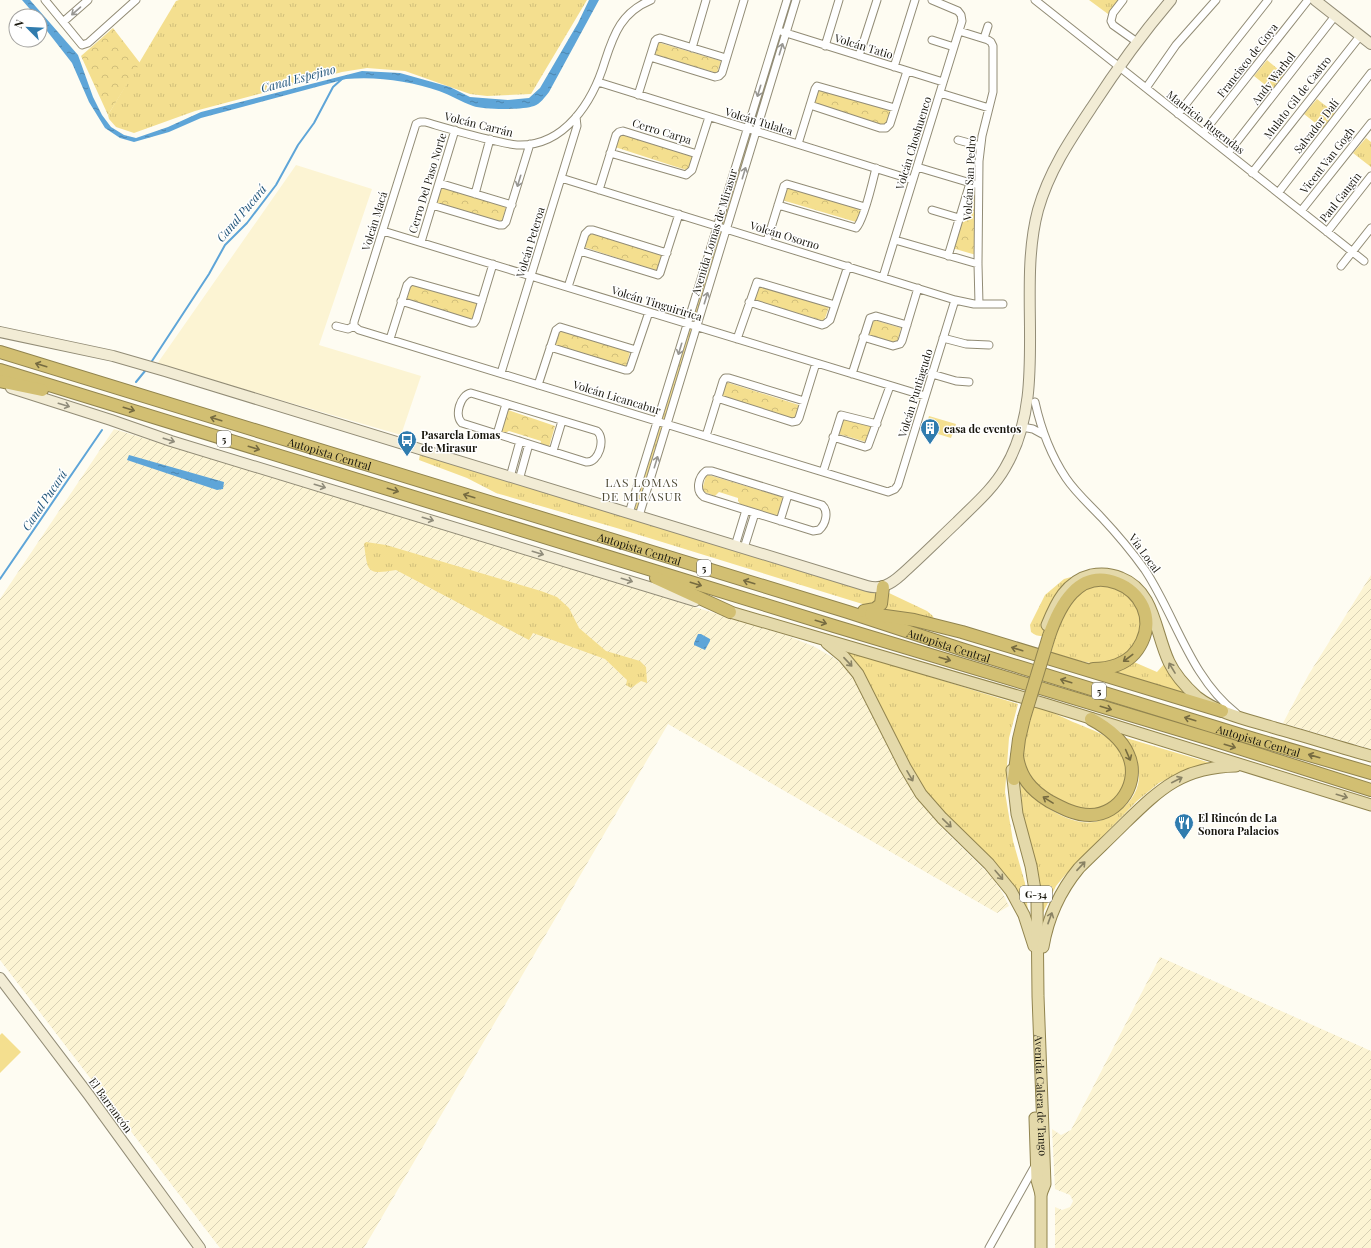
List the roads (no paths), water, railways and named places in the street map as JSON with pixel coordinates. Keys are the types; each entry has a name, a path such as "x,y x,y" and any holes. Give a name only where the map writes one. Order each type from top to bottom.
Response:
{"highway":[{"name":"Autopista Central","path":"0,352 848,612 976,654 1371,773"},
{"name":"Autopista Central","path":"0,370 592,552 1181,730 1371,792"},
{"path":"0,381 64,395 92,398"},
{"path":"592,552 656,578 730,612"},
{"path":"1014,779 1022,718 1047,636 1057,614 1063,603 1082,585 1093,581 1110,581 1120,584 1134,594 1143,607 1146,621 1145,634 1139,648 1126,660 1116,665 1107,668 1081,668"},
{"path":"848,612 878,608 882,602 884,586"},
{"path":"848,612 924,622 1081,668 1222,712"},
{"path":"1017,756 1019,768 1027,783 1033,790 1046,799 1062,808 1076,813 1089,815 1104,812 1120,802 1127,792 1132,776 1132,764 1127,750 1116,737 1102,725 1091,719"}],"main road":[{"path":"1047,636 1058,600 1075,582 1090,576 1102,574 1125,580 1139,590 1149,604 1165,654 1179,677 1197,696 1222,712 1371,756"},
{"path":"730,612 1091,719 1371,805"},
{"path":"818,637 850,663 858,674 905,767 921,794 942,818 993,868 1011,892 1021,908 1029,928 1038,967"},
{"name":"Avenida Calera de Tango","path":"1022,718 1012,755 1012,766 1017,814 1031,866 1036,893 1045,1184 1041,1194"},
{"path":"1038,967 1051,917 1059,898 1069,881 1082,865 1151,798 1171,783 1194,772 1219,767 1246,767"},
{"name":"Avenida Calera de Tango","path":"1038,996 1035,1063 1036,1164 1037,1180 1041,1194 1041,1248"}],"street":[{"path":"45,0 82,45 86,44 136,0"},
{"path":"63,22 88,0"},
{"name":"Volcán Carrán","path":"418,122 425,122 510,144 530,144 542,141 556,134 576,117 598,82 613,38 619,26 632,11 651,0"},
{"path":"692,48 706,0"},
{"path":"650,57 717,77 722,73 744,0"},
{"name":"Avenida Lomas de Mirasur","path":"629,513 787,0"},
{"name":"Avenida Lomas de Mirasur","path":"639,516 796,0"},
{"path":"825,46 839,0"},
{"path":"860,56 877,0"},
{"path":"894,67 915,0"},
{"name":"Volcán Choshuenco","path":"883,277 962,19 958,11 932,0"},
{"name":"Mauricio Rugendas","path":"1035,0 1364,261"},
{"path":"1124,0 1113,13 1111,18 1112,23 1137,42"},
{"path":"0,332 98,353 141,364 867,586 876,588 884,586 894,581 901,575 990,489 1012,456 1022,427 1029,382 1030,257 1038,211 1049,178 1059,159 1119,67 1171,0"},
{"path":"1146,88 1176,45 1216,0"},
{"path":"1178,114 1268,0"},
{"name":"Francisco de Goya","path":"1203,133 1308,0"},
{"path":"1315,0 1371,44"},
{"name":"Andy Warhol","path":"1228,153 1335,16"},
{"path":"959,31 984,38 988,26"},
{"name":"Volcán Tatio","path":"778,31 943,82"},
{"name":"Mulato Gil de Castro","path":"1252,172 1360,36"},
{"path":"638,95 655,41 659,38 726,58"},
{"name":"Volcán San Pedro","path":"979,304 978,184 980,146 992,92 993,46 991,42 984,38"},
{"path":"932,40 954,47"},
{"path":"810,105 880,128 886,128 890,124 907,71"},
{"name":"Salvador Dalí","path":"1278,193 1371,73"},
{"name":"Volcán Tulalca","path":"598,82 913,180"},
{"path":"798,144 817,86 895,108"},
{"path":"940,94 989,108"},
{"name":"Volcán Peteroa","path":"501,373 561,178 577,123 576,117"},
{"name":"Cerro Carpa","path":"610,153 684,175 690,172 709,117"},
{"name":"Volcán Macá","path":"354,326 414,128 418,122"},
{"name":"Vicent Van Gogh","path":"1301,211 1371,123"},
{"name":"Cerro Del Paso Norte","path":"421,242 455,130"},
{"name":"Cerro Carpa","path":"599,190 616,135 621,131 697,154"},
{"path":"475,194 490,139"},
{"path":"958,140 980,146"},
{"path":"432,205 501,226 506,222 530,144"},
{"path":"917,167 978,184"},
{"path":"778,205 856,228 859,226 876,168"},
{"name":"Paul Gaugin","path":"1327,232 1371,176"},
{"name":"Volcán Osorno","path":"561,178 955,300 979,304 1003,304"},
{"path":"439,183 512,205"},
{"path":"948,256 970,183"},
{"path":"767,241 784,186 787,184 865,207"},
{"path":"932,210 959,218"},
{"path":"580,251 658,275 667,253 679,214"},
{"path":"1341,266 1371,228"},
{"name":"Volcán Tinguiririca","path":"383,230 925,396"},
{"path":"568,287 586,234 589,230 667,253"},
{"path":"895,240 978,264"},
{"path":"401,301 472,323 476,320 493,264"},
{"path":"750,302 822,325 825,324 830,320 848,266"},
{"path":"390,339 406,285 409,281 413,280 482,301"},
{"path":"737,339 756,283 759,282 835,305"},
{"path":"863,336 893,346 896,346 902,341 918,288"},
{"name":"Volcán Puntiagudo","path":"893,491 898,485 955,300"},
{"path":"550,347 627,370 630,368 649,312"},
{"path":"852,374 868,319 873,316 907,325"},
{"name":"Volcán Licancabur","path":"336,326 345,329 354,326 359,330 538,385 885,491 893,491"},
{"path":"538,385 558,327 636,350"},
{"path":"943,338 966,344 989,345"},
{"path":"717,398 794,422 798,420 816,363"},
{"path":"932,374 956,381 969,382"},
{"path":"706,436 717,398 725,378 804,401"},
{"path":"0,385 111,420 171,441 730,612"},
{"path":"834,437 865,447 868,446 890,386"},
{"path":"469,393 562,421 597,432 601,435 601,442 596,458 591,462 553,452 462,423 458,418 458,414 463,398 469,393"},
{"name":"Vía Local","path":"1035,402 1044,435 1056,462 1067,479 1124,543 1145,571 1159,594 1193,661 1204,678 1222,701 1240,717"},
{"path":"497,434 506,404"},
{"path":"823,472 841,415 877,424"},
{"path":"553,452 562,421"},
{"path":"1022,427 1033,429 1044,435"},
{"path":"514,478 520,441"},
{"path":"514,478 529,444"},
{"path":"708,471 712,471 788,494 824,506 827,513 823,526 815,532 746,510 701,496 698,489 703,474 708,471"},
{"path":"780,521 788,494"},
{"path":"739,547 746,510"},
{"path":"739,547 755,513"},
{"name":"El Barrancón","path":"0,978 88,1094 200,1248"},
{"path":"989,1248 1036,1164"}],"water":[{"path":"22,0 30,0 37,8 29,8"},
{"path":"589,0 599,0 549,92 534,106 513,109 478,107 417,84 393,80 357,78 346,79 201,118 169,132 134,142 120,138 105,128 89,102 72,63 48,32 48,21 78,55 93,97 102,115 111,127 124,135 136,138 168,127 201,112 362,71 400,73 450,87 470,97 508,100 529,98 540,88 578,23"},
{"path":"129,455 224,482 223,489 217,490 127,460"},
{"path":"698,634 710,639 705,650 694,645"}],"waterway":[{"name":"Canal Pucará","path":"152,361 209,274 225,245 247,223 276,185 298,145 314,123 333,87 342,79"},
{"name":"Canal Pucará","path":"136,382 145,371"},
{"name":"Canal Pucará","path":"0,579 102,430"}],"place":[{"name":"casa de eventos","path":"930,445"},
{"name":"Pasarela Lomas de Mirasur","path":"407,457"},
{"name":"El Rincón de La Sonora Palacios","path":"1184,840"}],"district":[{"name":"LAS LOMAS DE MIRASUR","path":"642,489"}],"water label":[{"name":"Canal Espejino","path":"298,78"}]}
